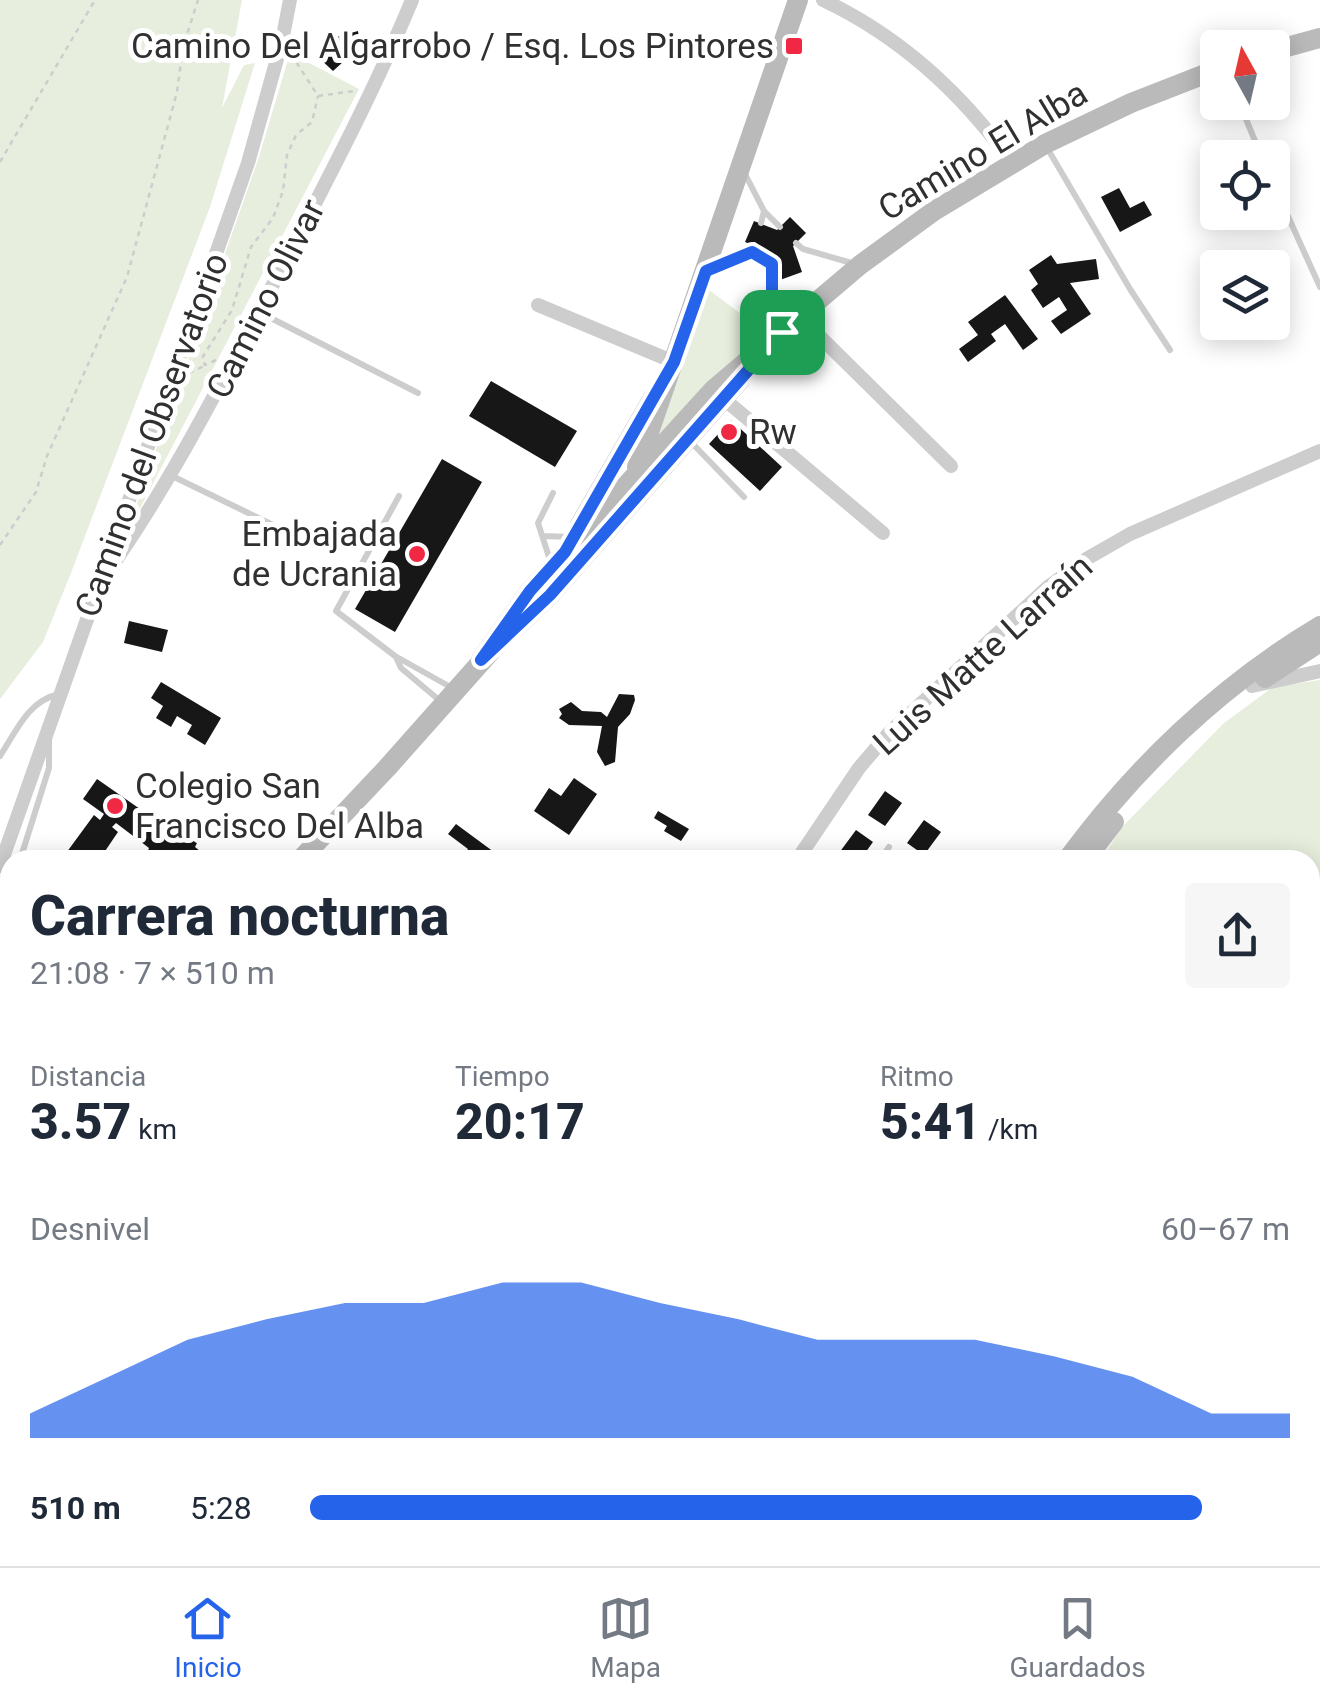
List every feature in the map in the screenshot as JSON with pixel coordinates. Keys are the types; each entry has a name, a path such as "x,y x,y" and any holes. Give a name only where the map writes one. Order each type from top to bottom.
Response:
{"main road":[{"path":"608,528 643,456 798,0"},
{"path":"1290,46 1320,38"},
{"name":"Camino El Alba","path":"310,850 481,660 563,552 714,390 799,316 934,211 1012,162 1131,103 1200,76"},
{"name":"Camino El Alba","path":"481,660 550,595 690,440 777,336"},
{"path":"563,552 674,362"},
{"path":"1075,850 1128,785 1184,729 1263,662 1320,626"},
{"path":"1093,850 1163,766 1252,686 1320,642"}],"street":[{"name":"Camino del Observatorio","path":"6,850 248,163 290,0"},
{"name":"Camino Olivar","path":"98,585 172,476 376,88 412,0"},
{"path":"823,0 887,36 930,69 974,113 1012,162"},
{"path":"538,304 674,362"},
{"path":"799,316 951,466"},
{"path":"724,398 883,533"},
{"name":"Luis Matte Larraín","path":"803,850 859,768 888,734 1048,587 1130,534 1320,451"},
{"path":"1252,686 1320,671"}],"lane":[{"path":"1045,144 1130,290 1170,350"},
{"path":"742,168 764,211 780,227"},
{"path":"761,224 764,211"},
{"path":"1290,220 1320,287"},
{"path":"798,248 860,265"},
{"path":"706,271 753,249 773,264 777,336"},
{"path":"258,312 418,392"},
{"path":"690,440 744,497"},
{"path":"172,476 271,524"},
{"path":"553,494 538,518 538,528 563,552"},
{"path":"399,496 336,610 449,697"},
{"path":"544,536 544,548 563,552"},
{"path":"395,656 400,668 449,697"},
{"path":"0,756 34,704 60,694"},
{"path":"23,850 50,768 48,730"}],"path":[{"path":"0,162 95,0"},
{"path":"0,545 36,492 47,456 127,277 198,0"},
{"path":"238,350 206,366 202,358 232,310 252,247 273,218 283,191 287,155 296,136 312,122 318,96 282,42"},
{"path":"318,96 376,88"}],"green space":[{"path":"0,0 242,0 222,108 244,65 255,63 210,207 71,573 43,642 0,699"},
{"path":"290,53 359,89 125,537 258,160"},
{"path":"708,289 765,332 652,447"},
{"path":"1320,680 1320,850 1107,850 1122,827 1224,723 1273,687"}],"building":[{"path":"358,31 362,58 343,62 333,71 318,57 327,47 322,40 329,35 332,38"},
{"path":"1119,188 1130,208 1144,201 1152,215 1120,232 1101,197"},
{"path":"790,217 806,233 793,246 802,272 780,280 770,252 745,242 754,221 777,230"},
{"path":"1051,255 1057,264 1096,259 1099,279 1070,283 1091,314 1061,334 1051,321 1067,310 1059,297 1043,308 1031,290 1038,284 1029,270"},
{"path":"1005,295 1038,339 1023,350 1005,324 991,334 996,341 968,362 959,349 978,335 968,322"},
{"path":"491,381 577,431 555,467 469,416"},
{"path":"731,420 782,467 760,491 709,444"},
{"path":"442,459 482,482 395,632 355,609"},
{"path":"129,621 168,630 162,652 124,643"},
{"path":"161,682 221,718 205,745 187,734 192,725 177,716 171,727 156,718 163,706 151,698"},
{"path":"619,694 634,695 635,700 630,714 618,727 615,762 605,766 597,752 602,726 569,725 559,718 559,709 571,702 582,711 601,712 607,717"},
{"path":"574,778 597,794 569,835 534,811 549,788 561,796"},
{"path":"97,779 183,839 187,835 199,850 148,850 116,823 112,827 118,832 106,850 68,850 94,815 100,820 104,814 83,799"},
{"path":"885,791 902,803 885,826 868,815"},
{"path":"658,811 689,829 681,841 664,831 667,826 654,818"},
{"path":"924,820 941,832 928,850 917,850 907,843"},
{"path":"456,824 491,850 467,850 448,834"},
{"path":"856,830 873,842 867,850 841,850"}],"place":[{"name":"Camino Del Algarrobo / Esq. Los Pintores","path":"794,46"},
{"name":"Rw","path":"729,432"},
{"name":"Embajada de Ucrania","path":"417,554"},
{"name":"Colegio San Francisco Del Alba","path":"115,806"}],"route":[{"path":"752,252 772,264 772,340 782,332 550,595 481,660 530,591 565,552 674,362 706,271 752,252"}]}
